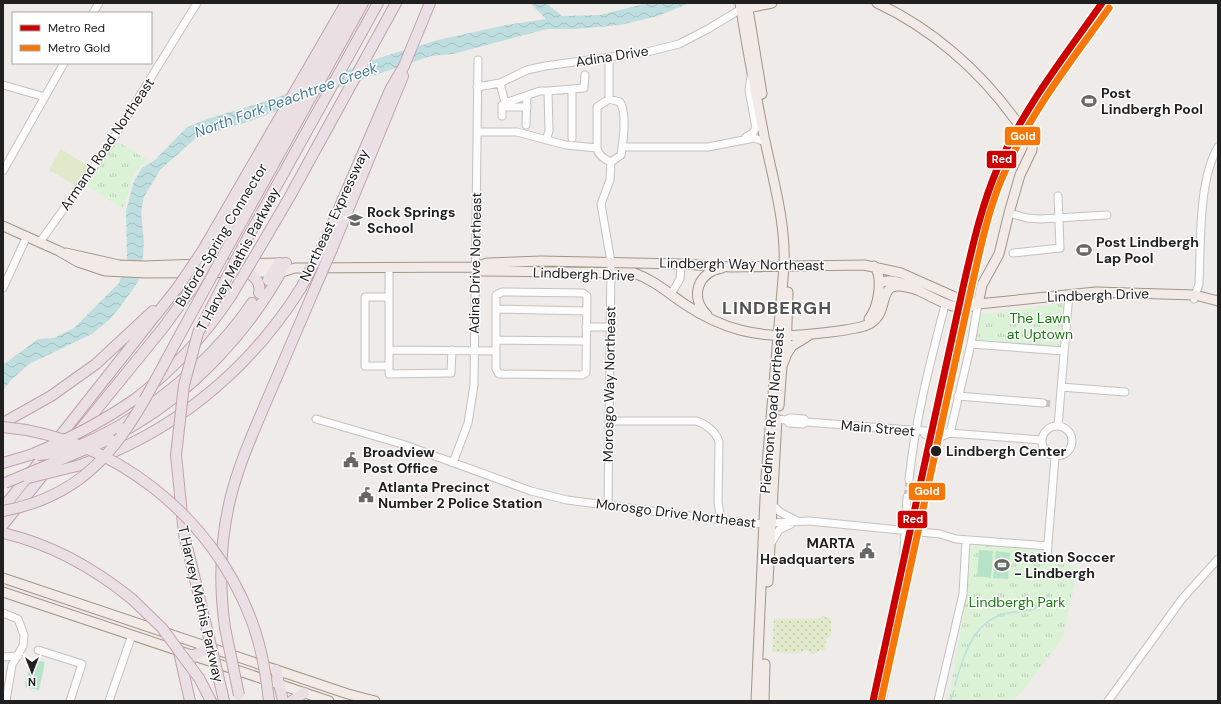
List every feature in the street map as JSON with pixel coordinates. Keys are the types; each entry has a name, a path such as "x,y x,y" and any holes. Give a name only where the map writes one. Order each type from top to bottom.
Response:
{"highway":[{"name":"Buford-Spring Connector","path":"3,508 178,287 203,250 346,3"},
{"name":"Buford-Spring Connector","path":"3,525 163,328 192,287 355,3"},
{"path":"3,511 32,504 67,488 89,472 110,451 130,424 152,388 230,243 363,3"},
{"name":"T Harvey Mathis Parkway","path":"223,697 184,534 176,455 184,386 198,333 242,248 378,3"},
{"path":"3,463 30,455 71,438 98,423 135,399 156,382 197,342 231,296 289,198 396,3"},
{"name":"Northeast Expressway","path":"4,483 77,466 98,459 142,439 196,404 234,372 254,352 285,313 327,248 391,88 404,66 430,3"},
{"name":"T Harvey Mathis Parkway","path":"240,698 225,628 222,598 222,559 226,520 234,483 247,446 315,288 327,248 402,81 404,66"},
{"path":"30,455 54,454 84,443 119,426 161,397 209,355 231,330 259,293 283,268"},
{"path":"4,483 110,439 162,407 204,371 238,334 283,268"},
{"path":"246,271 257,279 260,284 259,293"},
{"path":"3,423 51,396 96,364 178,287"},
{"path":"3,427 53,437 97,453 140,478 170,502 189,520 224,565 242,598 260,646 269,701"},
{"path":"3,533 72,559 109,582 132,600 162,628 199,678 211,701"},
{"path":"184,678 192,656 208,648"},
{"path":"179,652 190,701"},
{"path":"276,670 283,701"},
{"path":"292,701 304,693"}],"main road":[{"path":"744,6 772,3"},
{"path":"877,3 930,34 950,50 996,94 1030,138 1032,150 1020,175 999,254 982,285 974,304"},
{"name":"Piedmont Road Northeast","path":"744,6 752,72 783,225 787,267"},
{"name":"Piedmont Road Northeast","path":"744,6 789,224 782,335 766,464 770,545 764,701"},
{"path":"3,226 59,251 113,268 147,273 246,271 283,268"},
{"name":"Lindbergh Way Northeast","path":"476,267 487,263 519,261 679,263 731,267 874,266"},
{"path":"113,268 157,266 283,268 476,267"},
{"path":"862,326 874,311 880,284 880,275 874,266"},
{"name":"Lindbergh Drive","path":"874,266 901,273 974,304"},
{"name":"Lindbergh Drive","path":"476,267 482,271 634,273 653,280 700,314 718,324 746,332 782,335 814,334 862,326 873,321 880,312 886,295 891,287 904,286 918,290"},
{"path":"718,324 700,307 697,298 698,287 707,274 715,269 731,267"},
{"name":"Lindbergh Drive","path":"880,284 886,280 893,280 918,290 949,306 964,308 974,304 1069,294 1105,292 1195,297 1218,301"},
{"path":"786,356 792,346 814,334"},
{"name":"Piedmont Road Northeast","path":"756,701 768,523 772,504 782,420 782,366 786,356 782,335"},
{"path":"3,578 208,648 348,694 375,701"},
{"path":"3,592 329,701"},
{"path":"3,598 30,601"}],"street":[{"path":"94,12 99,3"},
{"name":"Armand Road Northeast","path":"40,242 108,148 197,3"},
{"name":"Adina Drive","path":"477,87 500,83 527,70 647,52 679,44 708,29 744,6"},
{"path":"609,58 609,99"},
{"name":"Adina Drive Northeast","path":"453,463 471,410 474,385 478,60"},
{"path":"3,171 63,64"},
{"path":"736,141 750,136 756,128 749,90 752,72"},
{"path":"504,103 540,91 584,88 585,75"},
{"path":"500,83 506,107 527,107"},
{"path":"3,85 45,97"},
{"path":"572,89 572,138"},
{"path":"546,140 549,131 548,91"},
{"path":"526,125 527,96"},
{"path":"609,99 620,102 623,108 622,147 620,156 611,162 604,159 599,154 597,107 609,99"},
{"path":"502,116 502,105 504,103"},
{"path":"477,132 517,132 566,145 598,148"},
{"path":"622,147 708,147 754,138 766,142"},
{"path":"1195,297 1199,284 1204,186 1208,169 1218,147"},
{"name":"Morosgo Way Northeast","path":"608,506 609,327 611,262 601,204 610,180 611,162"},
{"path":"1013,253 1060,248 1058,196"},
{"path":"1009,213 1027,218 1040,219 1044,224 1054,223 1058,218 1106,215"},
{"path":"3,288 26,236"},
{"path":"669,292 676,279 679,263"},
{"path":"389,267 389,374 451,373 452,350"},
{"path":"502,292 583,293 587,296 587,311 586,373 582,375 499,374 496,369 496,295 502,292"},
{"path":"1058,426 1056,404 1061,387 1069,294"},
{"path":"389,297 365,297 365,366 389,366"},
{"path":"974,304 971,344 950,433 1041,440"},
{"path":"909,480 915,431 938,327 949,306"},
{"path":"496,309 587,311"},
{"path":"586,326 609,327"},
{"path":"496,340 586,342"},
{"path":"971,344 1064,351"},
{"path":"389,350 496,351"},
{"path":"1061,387 1125,392"},
{"path":"958,396 1043,403"},
{"name":"Morosgo Drive Northeast","path":"316,419 402,444 548,496 608,506 752,524 799,522 837,523 940,534 966,540 1048,546"},
{"name":"Main Street","path":"782,420 789,424 803,424 806,422 923,432 927,430 950,433"},
{"path":"609,421 696,421 704,425 716,435 719,442 718,502 721,520"},
{"path":"1053,426 1058,426 1067,430 1072,438 1072,443 1065,455 1055,457 1043,450 1041,440 1045,431 1053,426"},
{"path":"1047,556 1055,457"},
{"path":"882,701 901,609 904,530 907,497"},
{"path":"772,504 780,512 799,522"},
{"path":"770,545 775,534 779,530 788,524 799,522"},
{"path":"938,701 963,594 966,540"},
{"path":"1111,700 1182,599 1218,560"},
{"path":"3,612 18,619 22,626 24,635 23,646 12,665 6,701"},
{"path":"109,701 132,635"},
{"path":"38,650 82,664 70,701"},
{"path":"3,657 18,656"}],"green space":[{"path":"117,141 147,160 134,173 123,209 87,186"},
{"path":"61,149 89,167 77,187 49,170"},
{"name":"The Lawn at Uptown","path":"1063,303 1060,346 1054,348 982,342 977,339 975,335 980,315"},
{"name":"Lindbergh Park","path":"976,544 1041,549 1045,555 1054,556 1060,563 1078,567 1063,637 1026,687 1013,701 948,700 963,618 971,548"},
{"path":"979,550 993,551 991,578 977,576"},
{"name":"Station Soccer - Lindbergh","path":"996,551 1010,553 1008,579 993,578"},
{"path":"823,616 831,619 831,635 826,639 825,650 820,650 817,653 810,654 807,650 799,653 772,652 774,619 818,619"},
{"path":"31,660 45,662 39,690 25,687"}],"water":[{"name":"North Fork Peachtree Creek","path":"530,3 546,3 562,16 600,15 648,3 690,3 658,16 620,25 575,29 547,29 453,54 431,56 334,89 253,120 196,138 160,170 144,197 141,212 144,243 142,267 138,282 120,307 110,319 92,334 29,364 11,380 3,390 3,365 38,339 54,338 74,328 119,283 127,258 126,211 134,181 142,168 155,160 186,128 207,119 273,99 379,58 438,40 506,25 546,19"}],"waterway":[{"path":"955,685 966,651 978,631 986,623 996,617 1008,613 1031,610 1039,605 1048,595"},
{"path":"950,701 954,691"}],"tunnel":[{"path":"1043,403 1053,404"},
{"path":"907,497 909,480"}],"metro line":[{"name":"Red","path":"873,701 964,283 974,239 987,195 1008,145 1020,124 1046,82 1102,3"},
{"name":"Gold","path":"881,701 972,285 986,226 995,197 1016,147 1040,106 1109,8"}],"place":[{"name":"Post Lindbergh Pool","path":"1089,101"},
{"name":"Rock Springs School","path":"355,220"},
{"name":"Post Lindbergh Lap Pool","path":"1084,250"},
{"name":"Lindbergh Center","path":"936,451"},
{"name":"Broadview Post Office","path":"351,460"},
{"name":"Atlanta Precinct Number 2 Police Station","path":"366,495"},
{"name":"MARTA Headquarters","path":"867,551"},
{"name":"Station Soccer - Lindbergh","path":"1002,565"}],"district":[{"name":"LINDBERGH","path":"777,308"}]}
